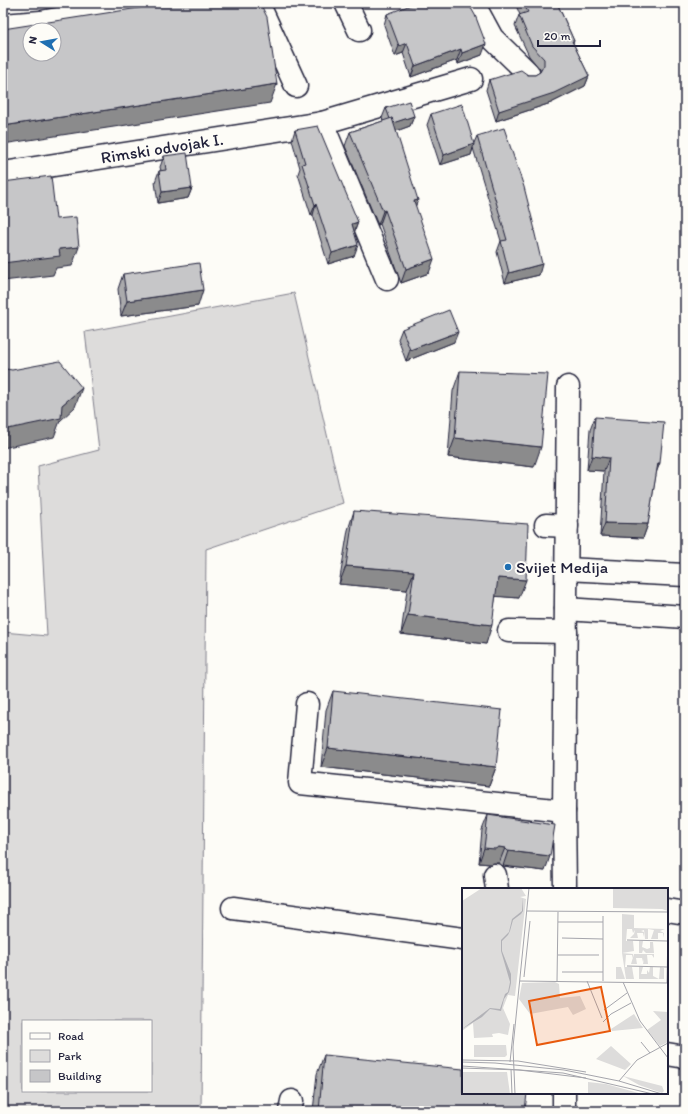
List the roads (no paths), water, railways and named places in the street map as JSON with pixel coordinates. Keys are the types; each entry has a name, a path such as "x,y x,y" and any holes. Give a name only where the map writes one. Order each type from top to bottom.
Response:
{"street":[{"path":"3,25 41,22 144,3"},
{"path":"258,3 296,86"},
{"path":"346,3 359,30"},
{"path":"473,3 492,38 528,73"},
{"name":"Rimski odvojak I.","path":"3,173 322,123 471,79"},
{"path":"322,123 387,279"},
{"path":"565,888 564,811 566,569 556,526 568,387"},
{"path":"566,569 685,575"},
{"path":"566,609 685,617"},
{"path":"509,631 566,632"},
{"path":"307,704 300,783 564,811"},
{"path":"233,908 462,939"},
{"path":"668,910 685,913"},
{"path":"668,1054 685,1057"},
{"path":"564,1094 564,1111"}],"place":[{"name":"Svijet Medija","path":"508,567"}]}
